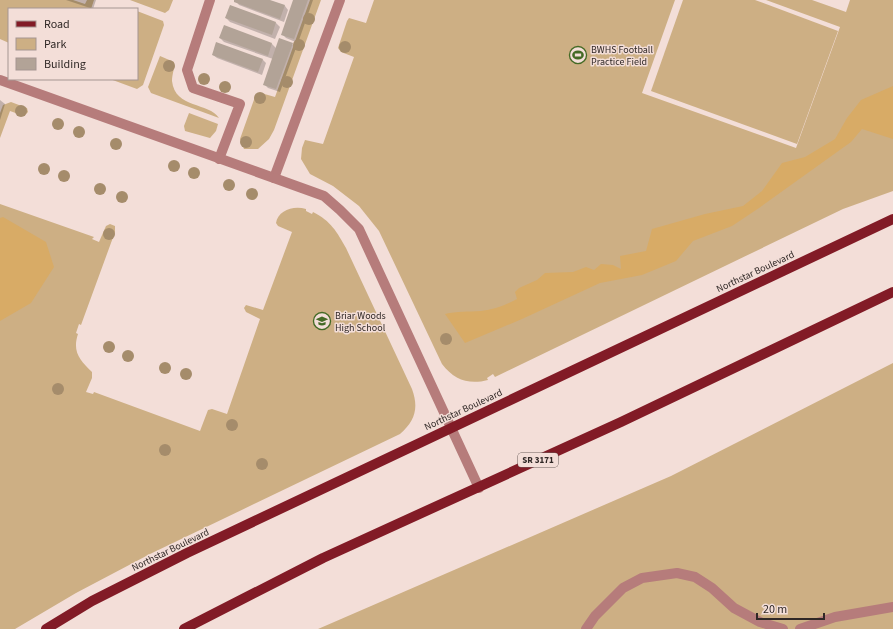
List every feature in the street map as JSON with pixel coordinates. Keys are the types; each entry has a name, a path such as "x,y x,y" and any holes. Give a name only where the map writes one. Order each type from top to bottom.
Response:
{"main road":[{"name":"Northstar Boulevard","path":"46,629 92,602 187,553 893,219"},
{"name":"SR 3171","path":"184,629 323,558 479,488 893,292"}],"lane":[{"path":"210,0 187,70 193,88 240,104 218,159"},
{"path":"274,178 340,0"},
{"path":"0,80 324,196 359,229 479,488"},
{"path":"586,629 595,616 623,588 642,578 677,573 695,577 712,588 734,608 760,622 783,629"},
{"path":"800,629 835,617 893,607"}],"green space":[{"path":"0,0 73,0 85,4 87,0 94,0 91,8 8,8 8,43 0,39"},
{"path":"130,0 173,0 169,10 165,13"},
{"path":"310,0 321,0 274,130 269,139 258,149 244,149 240,139 256,94 261,93 275,97"},
{"path":"374,0 675,0 642,93 796,148 840,27 766,0 812,0 846,12 850,0 893,0 893,191 843,209 495,377 493,374 487,378 488,380 474,382 462,380 452,374 442,364 379,231 359,206 333,186 310,174 301,159 302,148 305,140 323,144 354,57 341,52 338,48 347,21 349,18 366,23"},
{"path":"683,0 755,0 838,31 797,144 651,91"},
{"path":"138,11 163,21 164,25 143,85 137,89 113,80 138,80"},
{"path":"160,56 174,62 172,81 174,90 179,96 186,101 208,109 219,118 151,93 148,87"},
{"path":"11,102 27,108 28,112 24,116 10,111 0,138 0,113 3,105"},
{"path":"189,113 218,124 216,131 210,138 185,131 184,126"},
{"path":"0,204 94,237 92,239 99,242 106,226 110,224 115,226 115,232 81,325 79,324 76,333 78,334 76,346 78,355 92,372 92,378 86,392 93,394 94,392 200,431 208,410 212,409 227,414 260,319 246,312 244,308 246,305 263,310 292,232 278,226 276,223 277,219 283,212 292,208 306,209 306,211 312,214 313,212 319,215 333,227 346,248 412,389 415,408 412,419 400,434 150,554 76,593 15,629 0,629"},
{"path":"893,363 893,629 318,629 671,476"}],"shaded area":[{"path":"893,86 893,139 862,129 851,142 732,226 693,241 676,261 642,275 600,283 522,319 465,343 445,314 486,310 504,305 517,299 515,292 519,288 537,280 545,273 573,272 586,267 594,270 601,264 613,265 621,269 620,256 646,251 652,229 705,214 743,206 762,191 782,163 805,157 835,139 847,118 861,100"},
{"path":"3,217 46,242 54,267 31,303 0,321 0,218"}],"building":[{"path":"234,0 270,0 285,5 280,19 234,2"},
{"path":"293,0 308,0 294,39 281,35"},
{"path":"230,5 276,22 272,35 225,18"},
{"path":"224,25 272,43 268,56 219,38"},
{"path":"279,38 293,43 276,89 263,85"},
{"path":"216,42 263,59 258,72 212,55"}],"place":[{"name":"BWHS Football Practice Field","path":"578,55"},
{"name":"Briar Woods High School","path":"322,321"}]}
